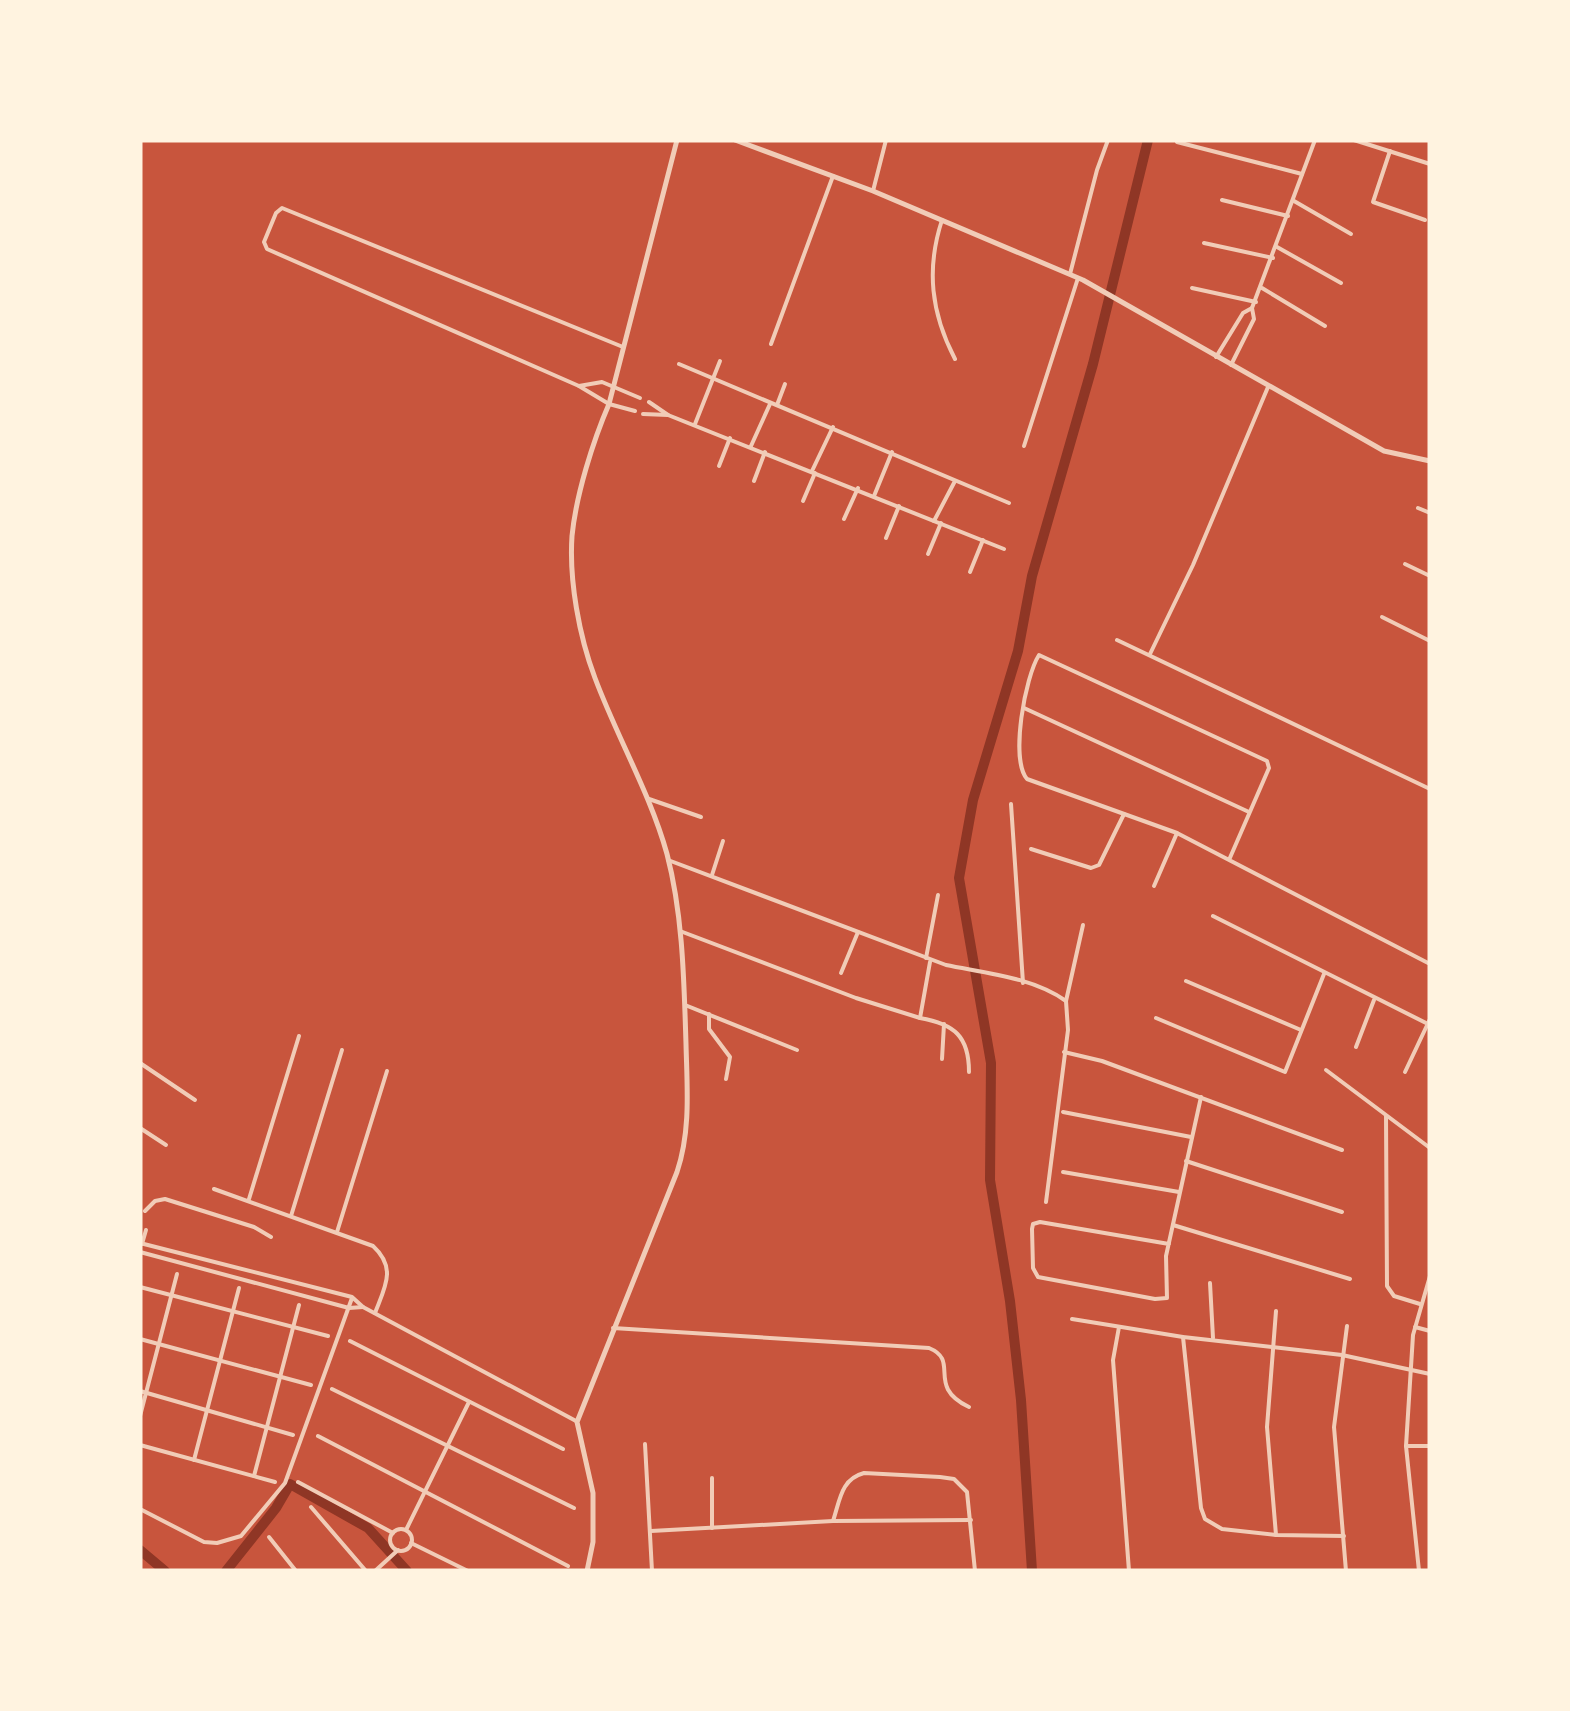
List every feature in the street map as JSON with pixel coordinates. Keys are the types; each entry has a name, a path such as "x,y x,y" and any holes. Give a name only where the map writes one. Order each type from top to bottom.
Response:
{"street":[{"path":"587,1571 592,1555 594,1510 577,1422 684,1152 688,1119 679,930 668,860 593,674 576,595 574,525 677,140"},
{"path":"735,140 873,191 1070,274 1384,451 1430,460"},
{"path":"873,191 886,140"},
{"path":"1070,274 1108,140"},
{"path":"1230,366 1254,318 1254,305 1315,140"},
{"path":"1354,140 1430,164"},
{"path":"1177,142 1302,174"},
{"path":"1390,152 1373,202 1425,220"},
{"path":"771,344 833,176"},
{"path":"1222,200 1288,216"},
{"path":"1294,201 1351,234"},
{"path":"624,347 282,208 264,244 267,249 579,386 609,404 634,411"},
{"path":"942,220 935,244 932,297 955,359"},
{"path":"1204,243 1273,258"},
{"path":"1277,247 1341,283"},
{"path":"1024,446 1080,279"},
{"path":"1192,288 1254,305"},
{"path":"1262,288 1325,326"},
{"path":"1216,357 1242,313 1254,305"},
{"path":"695,424 720,361"},
{"path":"679,364 1009,503"},
{"path":"579,386 602,382 640,398"},
{"path":"752,446 785,384"},
{"path":"1150,654 1268,387"},
{"path":"649,402 668,415 1004,549"},
{"path":"644,414 668,415"},
{"path":"803,501 834,427"},
{"path":"718,466 730,438"},
{"path":"754,481 765,452"},
{"path":"874,496 892,452"},
{"path":"934,520 955,481"},
{"path":"844,519 858,488"},
{"path":"886,538 900,506"},
{"path":"1418,508 1430,513"},
{"path":"928,554 942,523"},
{"path":"970,572 982,540"},
{"path":"1405,564 1430,576"},
{"path":"1382,617 1430,640"},
{"path":"1118,640 1430,790"},
{"path":"1228,860 1270,768 1267,760 1043,656 1035,659 1019,740 1022,774 1034,782 1177,833 1228,860 1430,964"},
{"path":"1024,708 1249,812"},
{"path":"646,798 701,816"},
{"path":"1011,804 1023,983"},
{"path":"1030,849 1091,868 1099,865 1124,814"},
{"path":"1154,886 1177,833"},
{"path":"712,876 723,841"},
{"path":"668,860 929,959 985,971 1055,994 1066,1002"},
{"path":"920,1018 938,896"},
{"path":"1212,916 1429,1023 1404,1072"},
{"path":"1046,1202 1069,1012 1066,1002 1083,925"},
{"path":"679,930 856,998 944,1023 967,1046 969,1072"},
{"path":"841,974 858,932"},
{"path":"1156,1018 1285,1072 1324,974"},
{"path":"1186,980 1302,1030"},
{"path":"1356,1047 1375,998"},
{"path":"684,1004 797,1050"},
{"path":"709,1014 710,1028 730,1057 726,1079"},
{"path":"942,1059 944,1023"},
{"path":"248,1201 299,1036"},
{"path":"291,1216 342,1050"},
{"path":"1064,1052 1102,1061 1342,1150"},
{"path":"140,1063 195,1100"},
{"path":"1326,1070 1430,1148"},
{"path":"337,1232 386,1071"},
{"path":"1169,1244 1040,1222 1032,1228 1038,1278 1167,1298 1166,1259 1201,1098"},
{"path":"1063,1112 1192,1137"},
{"path":"1386,1116 1386,1286 1394,1296 1420,1304"},
{"path":"140,1128 166,1145"},
{"path":"1186,1161 1342,1212"},
{"path":"1063,1172 1179,1192"},
{"path":"214,1189 373,1246 384,1256 390,1276 375,1313"},
{"path":"145,1211 154,1201 165,1198 254,1227 271,1237"},
{"path":"1172,1224 1350,1279"},
{"path":"146,1230 141,1243 352,1296 363,1307 577,1422"},
{"path":"140,1252 348,1308 363,1307"},
{"path":"140,1416 177,1274"},
{"path":"1418,1571 1406,1446 1415,1327 1430,1276"},
{"path":"1210,1283 1214,1340"},
{"path":"140,1287 328,1336"},
{"path":"194,1460 239,1288"},
{"path":"140,1509 204,1542 218,1543 241,1536 285,1484 352,1296"},
{"path":"254,1476 299,1305"},
{"path":"1276,1311 1266,1427 1276,1536"},
{"path":"1072,1319 1342,1355 1430,1374"},
{"path":"1346,1571 1334,1428 1347,1326"},
{"path":"1119,1327 1113,1360 1129,1571"},
{"path":"1415,1327 1430,1331"},
{"path":"612,1328 928,1348 944,1360 944,1386 948,1394 969,1407"},
{"path":"1183,1336 1205,1519 1222,1529 1276,1536 1344,1536"},
{"path":"140,1340 311,1385"},
{"path":"350,1341 563,1449"},
{"path":"332,1389 574,1508"},
{"path":"140,1391 293,1435"},
{"path":"406,1530 469,1402"},
{"path":"318,1436 568,1566"},
{"path":"140,1444 274,1482"},
{"path":"645,1444 652,1571"},
{"path":"1406,1446 1430,1446"},
{"path":"833,1521 844,1485 864,1472 954,1480 967,1492 976,1571"},
{"path":"712,1478 712,1529"},
{"path":"298,1482 392,1533 406,1530"},
{"path":"310,1508 366,1571"},
{"path":"651,1531 833,1521 970,1520"},
{"path":"406,1530 412,1542 468,1571"},
{"path":"392,1533 390,1543 398,1550"},
{"path":"269,1537 295,1570"},
{"path":"374,1571 412,1542"}],"waterway":[{"path":"1032,1571 1021,1400 990,1180 991,1063 959,878 973,800 1018,651 1032,576 1093,364 1148,140"},
{"path":"226,1571 290,1484 368,1528 407,1571"},
{"path":"140,1550 165,1571"}]}
